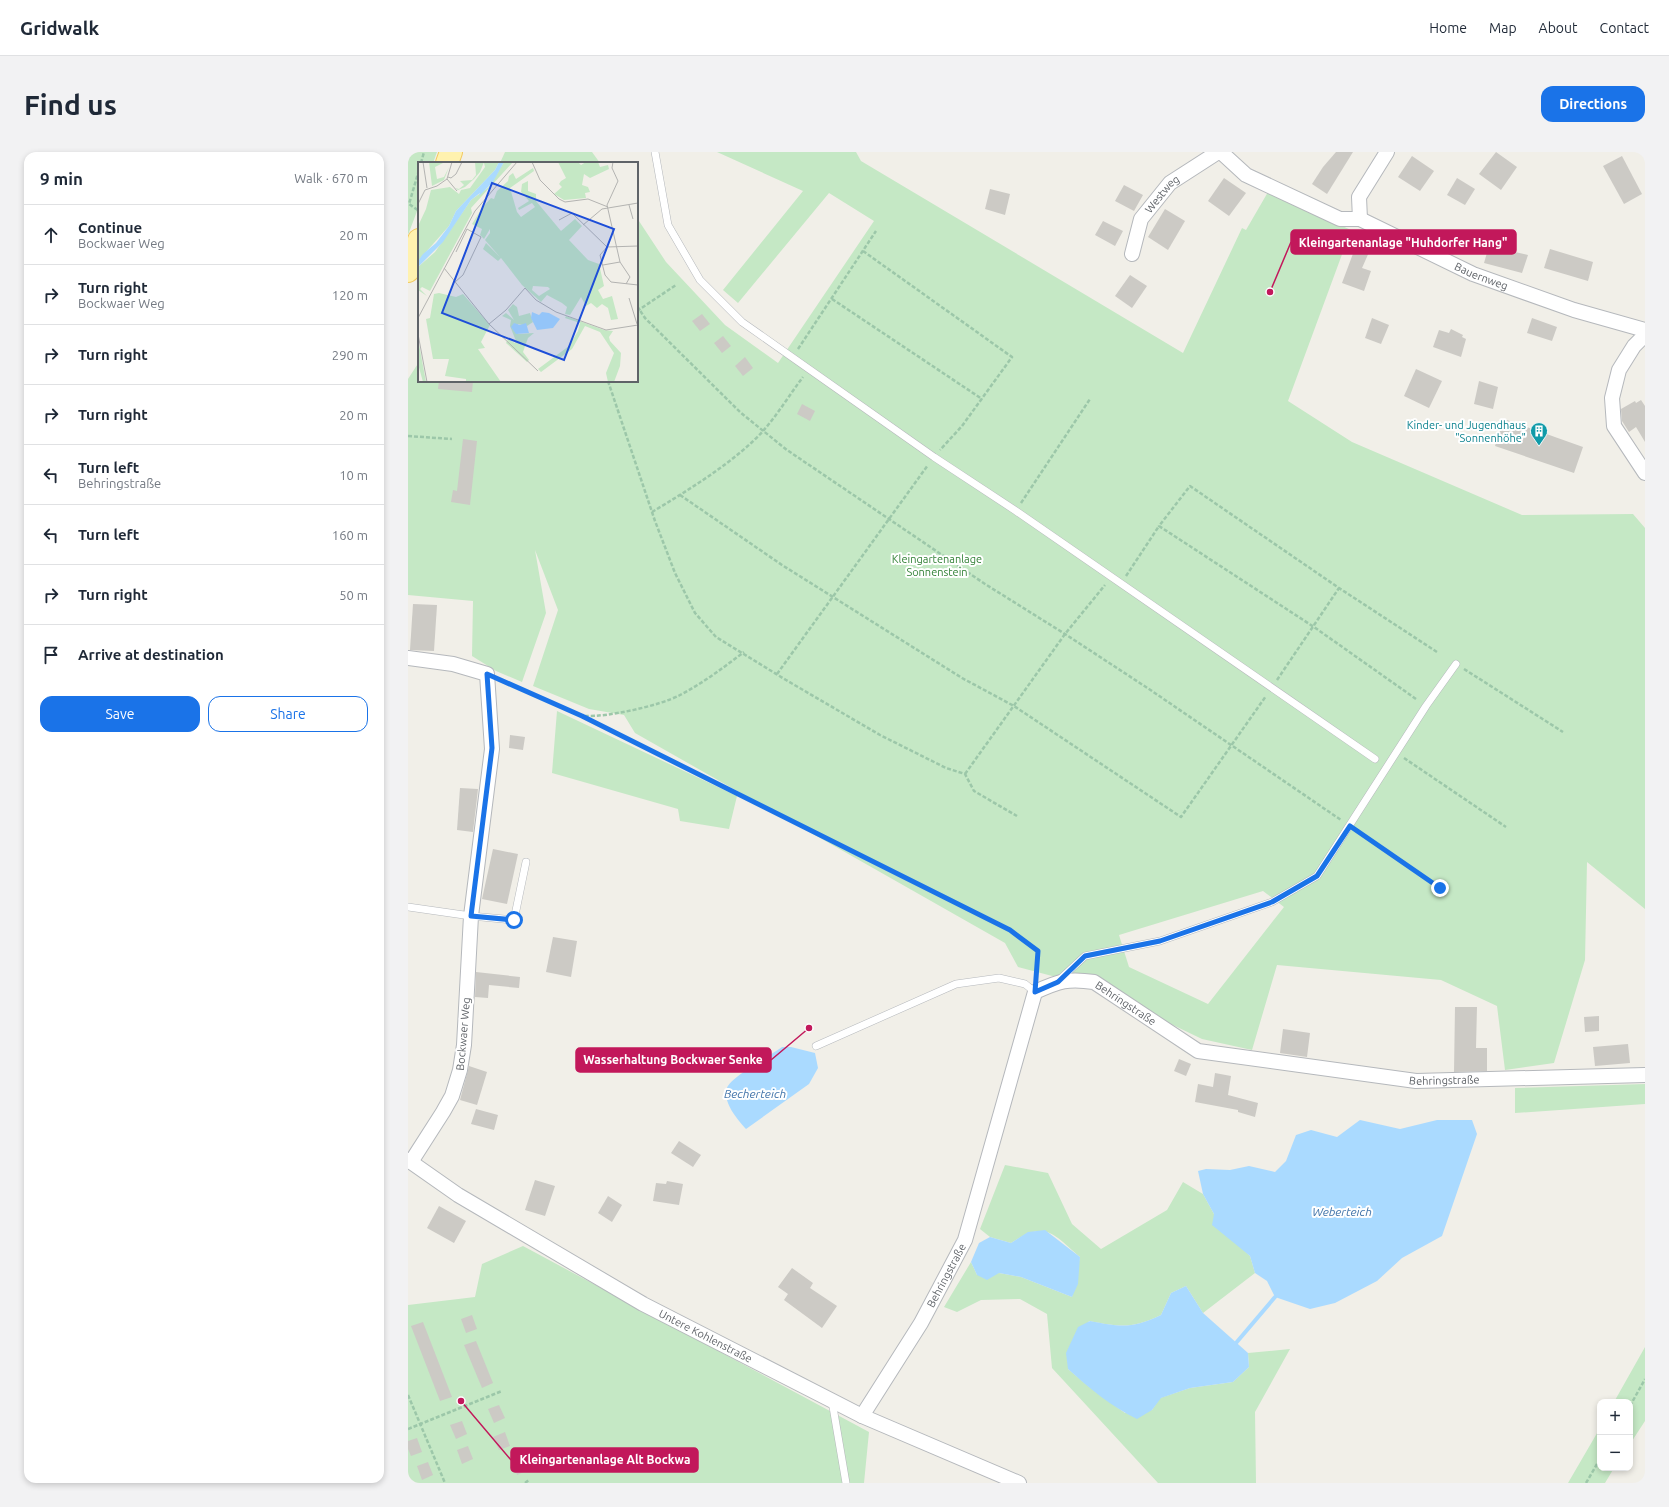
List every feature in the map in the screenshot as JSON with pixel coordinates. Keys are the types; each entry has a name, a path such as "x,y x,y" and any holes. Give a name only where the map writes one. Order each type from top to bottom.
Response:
{"main road":[{"path":"447,162 451,152"},
{"path":"408,271 418,243"}],"street":[{"name":"Bauernweg","path":"1219,152 1246,175 1340,219 1360,219 1474,274 1574,310 1645,330"},
{"name":"Westweg","path":"1132,254 1141,219 1170,183 1219,152"},
{"path":"1360,219 1359,197 1387,152"},
{"path":"1645,335 1634,346 1618,370 1612,398 1614,426 1645,473"},
{"path":"408,658 453,664 487,674"},
{"name":"Bockwaer Weg","path":"410,1161 449,1101 460,1070 464,1045 471,916 492,748 487,674"},
{"name":"Behringstraße","path":"862,1416 921,1323 965,1240 1035,992 1058,982 1082,980 1094,982 1198,1051 1416,1081 1645,1074"},
{"name":"Untere Kohlenstraße","path":"410,1161 458,1195 644,1304 862,1416 1019,1483"}],"lane":[{"path":"655,152 668,225 700,280 742,322 934,457 1111,576 1375,759"},
{"path":"1058,982 1085,956 1160,941 1272,902 1317,876 1426,706 1456,664"},
{"path":"408,907 471,916 514,920 526,862"},
{"path":"816,1046 956,984 999,978 1025,984 1035,992"},
{"path":"832,1401 846,1483"}],"path":[{"path":"421,162 424,152"},
{"path":"418,173 409,204 418,210"},
{"path":"792,358 876,231"},
{"path":"777,674 934,457 962,426 1012,357 863,251"},
{"path":"676,285 638,310 735,408 787,450 985,584 1065,634 1440,888"},
{"path":"832,298 982,399"},
{"path":"652,512 680,495 742,450 763,431 809,368"},
{"path":"608,382 652,512 675,573 695,613 716,637 744,652 777,674 880,735 946,768 965,774 974,791 1017,816"},
{"path":"1016,511 1090,399"},
{"path":"408,436 452,439"},
{"path":"1121,584 1159,526 1190,486 1339,588 1437,652"},
{"path":"680,495 782,565 962,678 1014,706 1181,817 1272,688 1339,588"},
{"path":"1159,526 1314,627 1416,699"},
{"path":"965,774 1065,634 1111,576"},
{"path":"582,716 599,717 679,696 716,673 744,652"},
{"path":"1456,664 1563,732"},
{"path":"487,674 582,716 1010,930 1038,951 1035,992"},
{"path":"1397,753 1506,827"},
{"path":"1633,1401 1645,1379"},
{"path":"408,1429 502,1391"},
{"path":"408,1395 445,1483"},
{"path":"1586,1483 1597,1464"},
{"path":"525,1483 529,1480"}],"green space":[{"path":"408,152 437,152 433,162 418,162 418,209 408,235"},
{"path":"505,152 592,152 599,162 500,162"},
{"name":"Kleingartenanlage Sonnenstein","path":"717,152 856,152 861,161 1183,353 1242,228 1246,230 1268,192 1351,230 1288,401 1352,442 1522,515 1633,514 1645,528 1645,909 1587,862 1585,960 1554,1063 1505,1070 1497,1006 1441,980 1277,965 1252,1050 1202,1039 1094,987 1018,967 1005,943 635,733 624,715 589,709 533,686 558,610 535,550 546,613 522,682 496,671 472,656 473,601 408,595 408,379 418,364 418,382 638,382 638,220 666,262 725,325 778,363 874,221 829,193 738,303 723,290 803,191","holes":["1263,891 1284,907 1208,1004 1129,967 1119,935"]},
{"path":"557,711 737,796 729,829 680,821 678,809 552,773"},
{"path":"1645,1084 1645,1104 1515,1113 1515,1088"},
{"path":"1005,1165 1048,1173 1072,1224 1101,1249 1167,1210 1183,1182 1203,1194 1214,1214 1235,1242 1250,1256 1255,1273 1203,1313 1186,1286 1171,1293 1161,1315 1151,1320 1126,1326 1089,1321 1068,1369 1088,1386 1125,1413 1152,1410 1160,1398 1190,1388 1233,1382 1249,1367 1248,1353 1290,1349 1255,1412 1256,1483 1158,1483 1052,1368 1047,1314 1020,1299 981,1300 957,1312 944,1307 971,1262 977,1275 999,1273 1021,1277 1072,1297 1080,1257 1062,1241 1048,1232 1041,1231 1023,1236 1011,1243 990,1237 980,1229"},
{"path":"523,1246 869,1432 864,1483 408,1483 408,1305 475,1297 482,1264"},
{"path":"1645,1347 1645,1421 1633,1439 1633,1399 1616,1399"},
{"path":"1597,1433 1597,1471 1612,1471 1605,1483 1568,1483"}],"water":[{"name":"Becherteich","path":"782,1047 791,1047 815,1053 818,1068 809,1084 746,1129 735,1116 729,1105 726,1093 727,1088 730,1083 743,1072"},
{"name":"Weberteich","path":"1360,1120 1400,1129 1437,1120 1472,1120 1477,1134 1442,1236 1402,1258 1377,1281 1335,1303 1310,1309 1275,1297 1267,1281 1255,1273 1250,1256 1212,1225 1214,1214 1203,1194 1198,1171 1206,1169 1230,1170 1249,1166 1275,1172 1286,1161 1296,1135 1311,1130 1337,1137"},
{"path":"1045,1230 1080,1257 1078,1284 1072,1297 1021,1277 999,1273 987,1280 977,1275 971,1262 979,1243 990,1237 1011,1243 1028,1232"},
{"path":"1186,1286 1203,1313 1248,1353 1249,1367 1233,1382 1190,1388 1161,1398 1152,1410 1137,1419 1101,1397 1068,1369 1066,1353 1078,1327 1090,1321 1110,1325 1126,1326 1151,1320 1161,1315 1171,1293"}],"building":[{"path":"1336,152 1353,152 1327,194 1312,184 1323,167"},
{"path":"1496,152 1517,167 1501,190 1479,174"},
{"path":"1412,156 1434,171 1420,191 1398,177"},
{"path":"1622,156 1642,194 1624,204 1603,166"},
{"path":"1224,178 1246,193 1229,216 1208,201"},
{"path":"1457,178 1475,189 1465,205 1447,195"},
{"path":"1124,185 1143,195 1134,211 1115,201"},
{"path":"990,189 1010,194 1005,215 985,209"},
{"path":"1165,209 1185,221 1168,250 1148,237"},
{"path":"1103,221 1123,231 1115,246 1095,235"},
{"path":"1360,235 1374,241 1362,268 1371,271 1364,291 1342,283"},
{"path":"1489,246 1528,255 1522,273 1484,263"},
{"path":"1550,249 1593,262 1588,281 1544,268"},
{"path":"1130,275 1147,286 1132,308 1115,296"},
{"path":"702,314 710,324 700,331 692,321"},
{"path":"1372,318 1389,325 1381,344 1365,338"},
{"path":"1532,318 1557,327 1552,341 1527,333"},
{"path":"1451,329 1463,335 1462,337 1466,339 1461,357 1433,347 1439,330 1449,333"},
{"path":"723,336 731,346 722,353 714,343"},
{"path":"745,357 753,368 743,376 735,366"},
{"path":"1416,369 1442,381 1429,408 1404,396"},
{"path":"1479,381 1498,387 1493,409 1474,404"},
{"path":"439,382 473,382 472,392 438,389"},
{"path":"1641,400 1645,406 1645,442 1636,427 1629,432 1622,421 1621,409 1635,401 1636,403"},
{"path":"802,404 815,411 810,421 797,414"},
{"name":"Kinder- und Jugendhaus \"Sonnenhöhe\"","path":"1504,419 1583,447 1574,473 1495,446"},
{"path":"463,439 477,441 470,505 451,502 453,490 457,491"},
{"path":"413,604 437,605 434,651 410,650"},
{"path":"510,735 525,737 523,750 509,748"},
{"path":"460,788 478,789 473,832 457,830"},
{"path":"493,849 518,854 507,904 482,899"},
{"path":"553,937 577,941 571,977 546,972"},
{"path":"476,972 520,977 519,988 489,985 488,998 475,997"},
{"path":"1455,1007 1477,1007 1476,1048 1487,1048 1487,1071 1454,1072"},
{"path":"1599,1016 1599,1031 1585,1032 1584,1017"},
{"path":"1283,1029 1310,1033 1307,1057 1280,1053"},
{"path":"1628,1044 1630,1063 1595,1066 1593,1047"},
{"path":"1179,1059 1191,1064 1186,1076 1174,1071"},
{"path":"469,1066 487,1072 477,1105 460,1100"},
{"path":"1215,1073 1231,1076 1228,1095 1258,1103 1255,1117 1238,1112 1238,1110 1195,1102 1198,1084 1213,1087"},
{"path":"476,1109 498,1115 494,1130 471,1124"},
{"path":"679,1141 701,1155 693,1167 671,1153"},
{"path":"535,1180 555,1186 545,1216 525,1210"},
{"path":"667,1181 683,1184 679,1205 653,1201 656,1183 666,1184"},
{"path":"608,1196 622,1205 612,1222 598,1213"},
{"path":"439,1206 466,1221 454,1243 427,1228"},
{"path":"792,1268 813,1283 810,1288 837,1306 822,1328 784,1300 788,1294 778,1287"},
{"path":"472,1315 477,1329 466,1333 461,1319"},
{"path":"423,1322 452,1397 440,1401 411,1326"},
{"path":"476,1341 493,1383 482,1388 464,1345"},
{"path":"499,1405 505,1418 494,1423 488,1409"},
{"path":"462,1421 467,1434 456,1439 450,1425"},
{"path":"505,1432 510,1446 499,1450 493,1437"},
{"path":"417,1438 422,1452 411,1456 408,1449 408,1441"},
{"path":"468,1446 473,1459 462,1464 457,1450"},
{"path":"523,1457 528,1470 517,1475 512,1461"},
{"path":"428,1462 433,1475 422,1480 417,1466"}],"waterway":[{"path":"1236,1343 1275,1297"}],"place":[{"name":"Kleingartenanlage \"Huhdorfer Hang\"","path":"1270,292"},
{"name":"Kinder- und Jugendhaus \"Sonnenhöhe\"","path":"1539,446"},
{"name":"Wasserhaltung Bockwaer Senke","path":"809,1028"},
{"name":"Kleingartenanlage Alt Bockwa","path":"461,1401"}],"route":[{"path":"514,920 471,916 492,748 487,674 582,716 833,840 1010,930 1038,951 1035,992 1058,982 1085,956 1160,941 1272,902 1317,876 1350,826 1440,888"}]}
